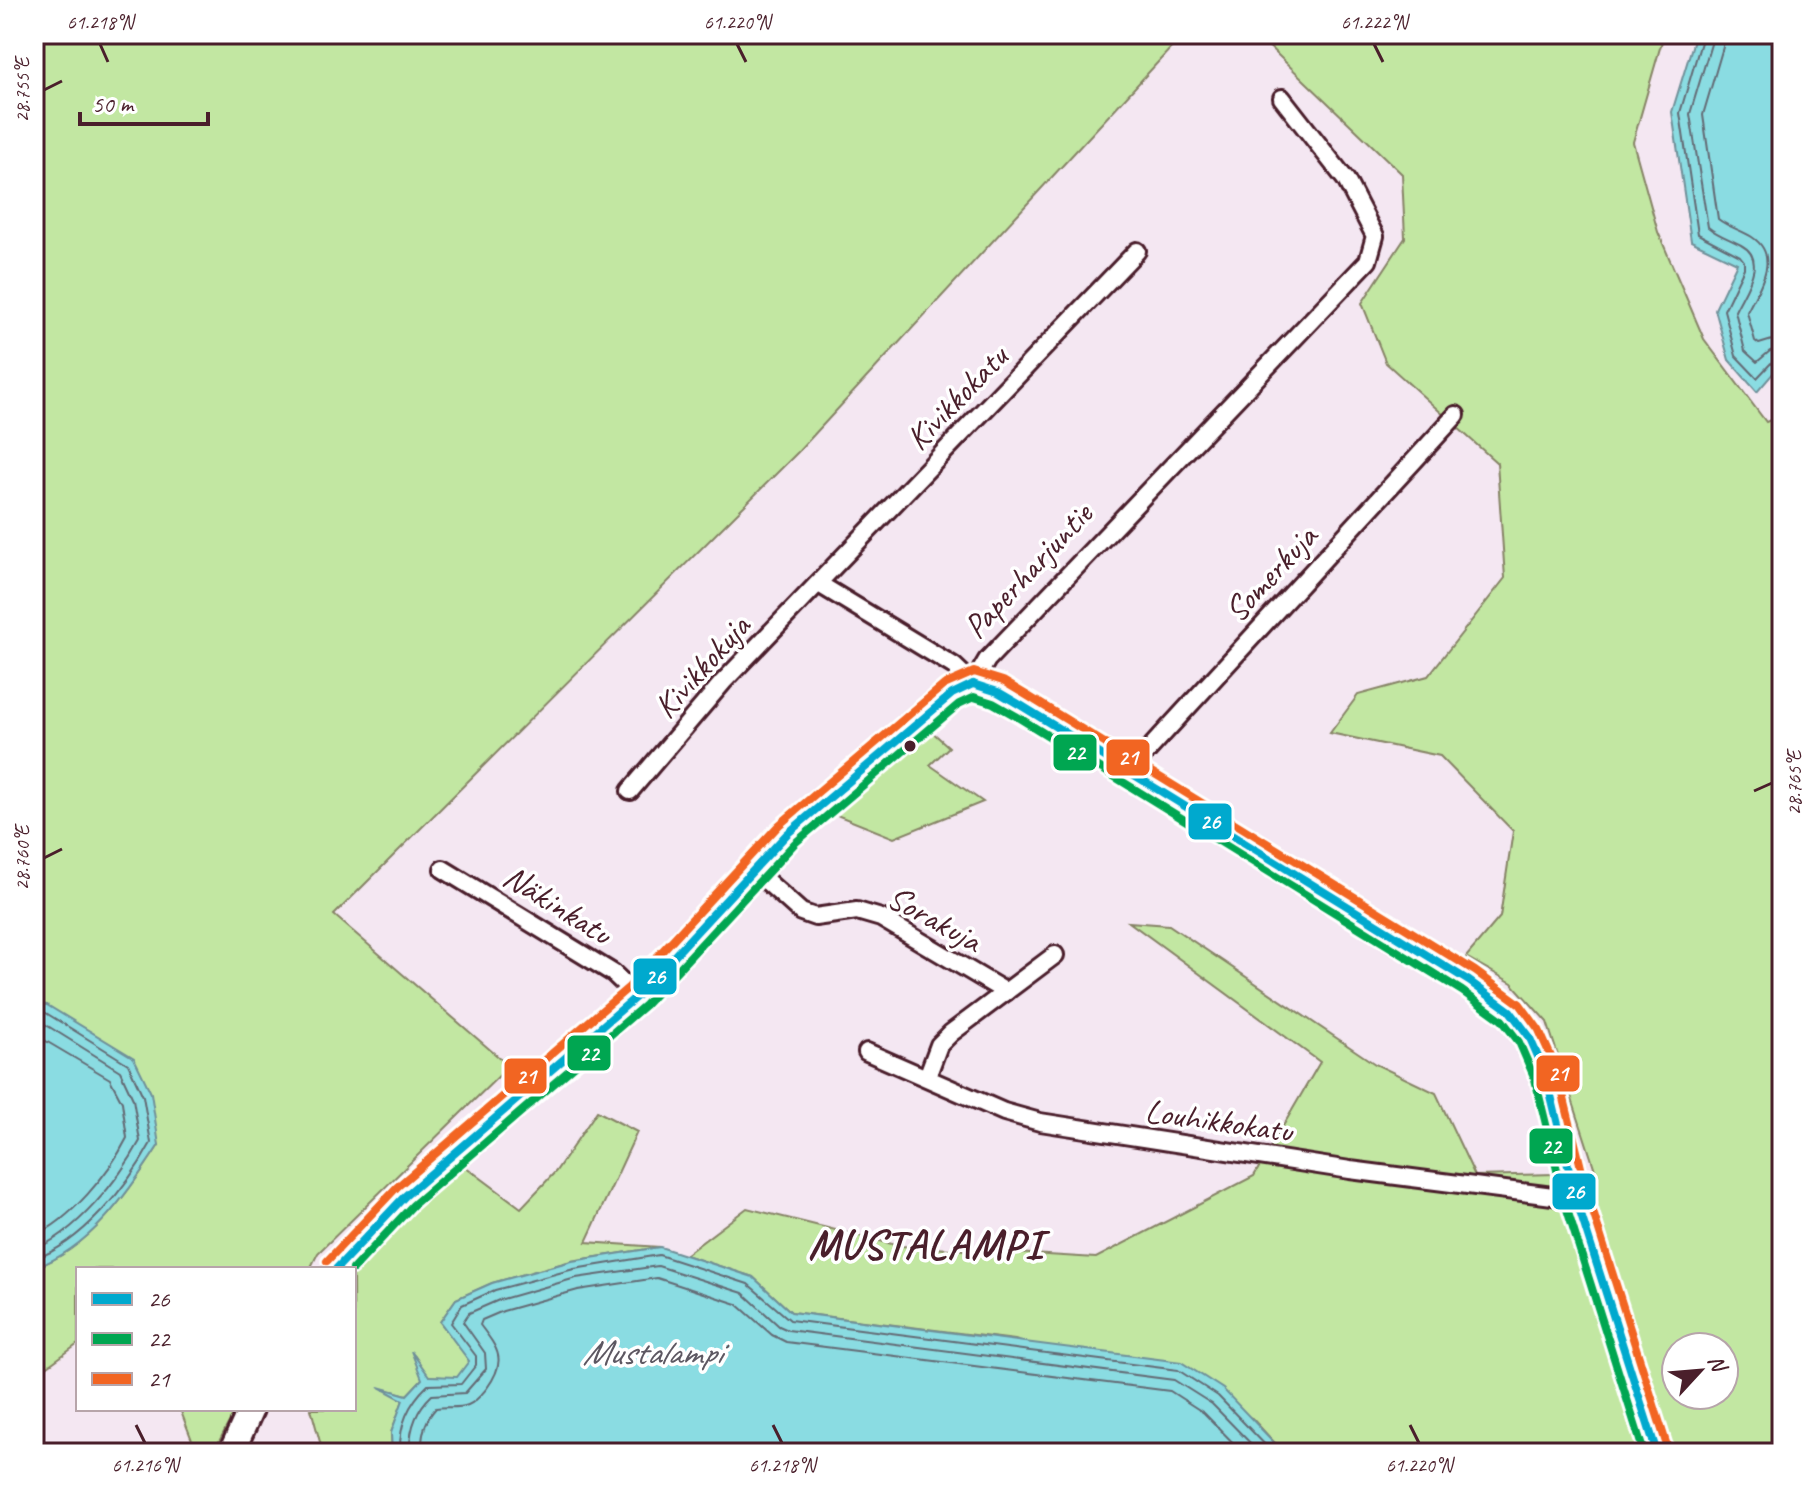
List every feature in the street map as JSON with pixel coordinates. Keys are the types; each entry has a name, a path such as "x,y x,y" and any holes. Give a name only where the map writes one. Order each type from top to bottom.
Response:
{"street":[{"name":"Paperharjuntie","path":"338,1267 405,1196 637,996 787,834 952,694 973,684 987,660 1368,261 1375,236 1346,180 1282,98"},
{"name":"Kivikkokatu","path":"819,584 1137,251"},
{"name":"Somerkuja","path":"1129,771 1456,415"},
{"path":"819,584 954,666 973,684 998,692 1129,771 1469,981 1510,1011 1529,1036 1546,1075 1576,1199 1657,1453"},
{"name":"Kivikkokuja","path":"630,791 723,682 819,584"},
{"name":"Näkinkatu","path":"443,869 613,973 637,996"},
{"name":"Sorakuja","path":"753,869 801,912 815,917 857,911 881,918 1006,992"},
{"path":"927,1077 939,1045 945,1039 975,1013 1055,955"},
{"name":"Louhikkokatu","path":"867,1052 1004,1112 1040,1122 1350,1170 1576,1199"},
{"path":"231,1453 250,1411"}],"green space":[{"path":"34,34 1184,34 798,452 334,915 509,1066 318,1253 311,1267 76,1267 76,1345 34,1376 34,1268 73,1248 90,1233 121,1200 159,1145 47,1005 34,1004"},
{"path":"1256,34 1664,34 1633,142 1658,232 1704,339 1766,422 1782,415 1782,1453 1284,1453 1252,1418 1015,1340 791,1312 753,1277 685,1255 747,1208 900,1246 1096,1258 1254,1176 1320,1062 1129,922 1169,925 1375,1064 1436,1093 1475,1176 1596,1173 1547,1022 1512,983 1466,957 1500,917 1513,831 1440,756 1330,733 1358,695 1428,676 1505,578 1497,463 1386,363 1362,303 1405,238 1402,174"},
{"path":"930,730 949,747 930,765 983,802 894,838 829,812"},
{"path":"597,1111 637,1132 586,1242 660,1247 571,1261 492,1283 456,1299 440,1322 470,1361 457,1378 428,1376 414,1355 423,1378 407,1395 384,1389 403,1400 391,1433 392,1453 323,1453 312,1411 356,1411 355,1267 399,1214 458,1161 521,1208 556,1171"},
{"path":"181,1411 235,1411 213,1453 197,1453"}],"water":[{"path":"1692,34 1782,34 1782,363 1757,392 1729,360 1715,309 1737,263 1691,241 1672,112 1694,40"},
{"path":"34,1004 47,1005 134,1058 151,1093 159,1145 121,1200 90,1233 73,1248 34,1268"},
{"name":"Mustalampi","path":"660,1247 753,1277 791,1312 1181,1362 1223,1389 1284,1453 392,1453 391,1433 403,1400 379,1387 407,1395 422,1379 411,1351 429,1376 457,1377 469,1361 440,1322 456,1299 492,1283 572,1261"}],"transit line":[{"name":"21","path":"327,1261 397,1187 629,987 779,825 944,685 974,672 1003,681 1028,696 1475,971 1520,1004 1539,1030 1557,1070 1588,1196 1668,1449"},
{"name":"26","path":"973,684 998,692 1022,706 1469,981 1510,1011 1529,1036 1546,1075 1576,1199 1657,1453"},
{"name":"26","path":"338,1267 405,1196 637,996 787,834 952,694 973,684"},
{"name":"22","path":"355,1267 413,1205 645,1005 795,843 959,704 974,697 1016,716 1462,991 1502,1020 1519,1042 1535,1079 1565,1203 1644,1453"}],"district":[{"name":"MUSTALAMPI","path":"926,1243"}]}
